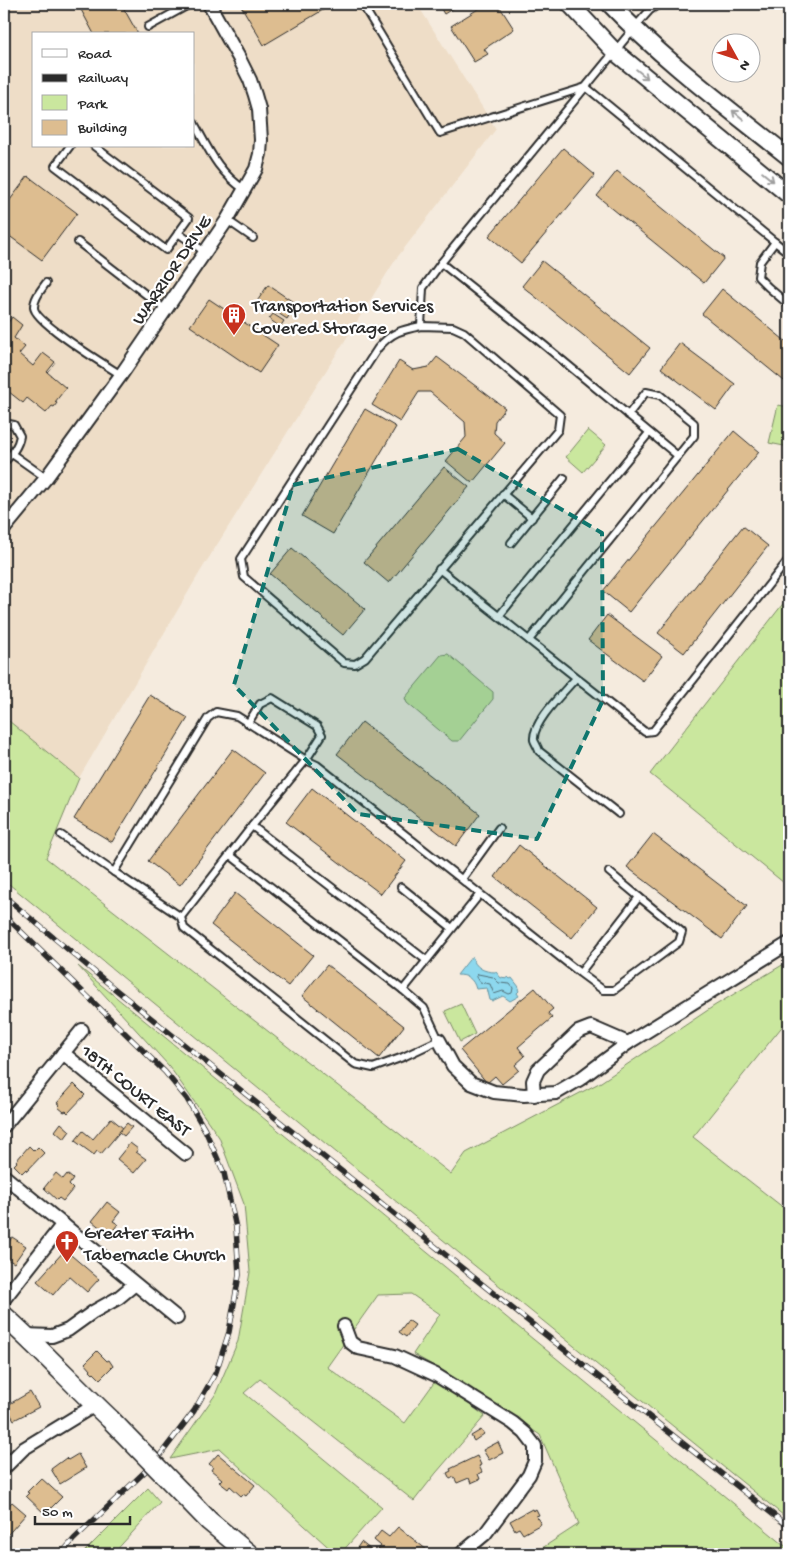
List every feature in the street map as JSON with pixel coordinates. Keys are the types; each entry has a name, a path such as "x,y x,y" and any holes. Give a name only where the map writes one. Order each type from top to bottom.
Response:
{"main road":[{"path":"4,1316 25,1334 209,1521 249,1554"}],"street":[{"name":"WARRIOR DRIVE","path":"4,529 46,478 121,375 227,220 256,168 260,154 261,124 259,110 250,80 208,4"},
{"path":"570,4 614,51 789,195"},
{"path":"610,4 634,28 698,84 789,157"},
{"path":"438,1040 453,1066 471,1083 494,1092 534,1095 556,1093 580,1079 628,1043 789,943"},
{"path":"534,1095 533,1081 538,1070 578,1032 591,1027 628,1043"},
{"path":"4,1126 82,1030"},
{"name":"18TH COURT EAST","path":"63,1053 186,1154"},
{"path":"4,1176 177,1318"},
{"path":"4,1299 63,1224"},
{"path":"25,1334 52,1336 68,1330 93,1312 118,1298 135,1284"},
{"path":"344,1326 350,1342 358,1348 395,1356 436,1375 525,1432 535,1446 535,1461 530,1474 485,1534 461,1554"},
{"path":"5,1464 36,1440 95,1405"}],"lane":[{"path":"148,27 190,4"},
{"path":"362,4 440,133 586,86"},
{"path":"421,326 423,288 441,263 614,51 650,10 659,4"},
{"path":"771,4 789,8"},
{"path":"586,86 789,254"},
{"path":"195,125 220,169 245,190"},
{"path":"68,148 55,166 166,250 189,218 97,148"},
{"path":"227,220 253,238"},
{"path":"178,233 205,252"},
{"path":"78,242 166,310"},
{"path":"775,242 760,262 758,276 789,305"},
{"path":"441,263 678,456"},
{"path":"46,283 36,298 34,308 36,315 64,337 121,375"},
{"path":"421,326 453,327 464,332 560,416 558,430 365,658 355,664 344,663 244,577 242,559 378,348 388,337 402,330 421,326"},
{"path":"529,640 694,436 694,423 660,395 646,392 628,415"},
{"path":"4,423 14,425 20,436 12,454 4,462"},
{"path":"499,616 649,433"},
{"path":"12,454 46,478"},
{"path":"511,543 564,478"},
{"path":"503,494 532,518"},
{"path":"439,569 645,732 652,731 789,559"},
{"path":"576,678 540,721 535,732 534,741 539,751 619,814"},
{"path":"181,917 306,760 322,735 317,726 272,698 260,704 248,722"},
{"path":"114,872 208,718 216,712 237,716 317,765 580,974 603,990 614,990 679,942 682,932 609,872"},
{"path":"252,826 426,960"},
{"path":"462,879 499,828"},
{"path":"61,835 181,917 184,928 356,1064 373,1068 403,1057 438,1040 424,1008 230,855"},
{"path":"401,887 452,928"},
{"path":"403,990 480,894"},
{"path":"580,974 639,897"}],"highlighted area":[{"path":"458,449 602,533 603,700 537,839 358,814 234,685 293,485"}],"shaded area":[{"path":"4,4 417,4 496,129 396,259 200,572 79,778 4,717"}],"green space":[{"path":"778,405 789,407 789,447 769,443"},
{"path":"588,430 606,445 583,472 566,457"},
{"path":"789,596 789,887 650,774"},
{"path":"448,654 493,692 493,699 459,741 452,741 407,703 405,698 441,655"},
{"path":"4,717 79,778 46,858 451,1174 466,1153 601,1082 714,1006 789,961 789,1018 693,1137 789,1212 789,1520 459,1253 4,880"},
{"path":"78,966 789,1549 789,1554 533,1554 579,1524 540,1435 467,1385 413,1354 440,1314 411,1294 378,1295 327,1367 405,1423 436,1380 485,1416 414,1501 260,1379 244,1393 382,1507 340,1554 336,1554 220,1449 170,1459 215,1395 238,1341 250,1272 244,1204 219,1137 169,1066"},
{"path":"461,1004 475,1034 460,1042 445,1011"},
{"path":"148,1488 160,1502 113,1554 82,1554"}],"water":[{"path":"472,956 475,964 481,969 496,972 501,978 512,978 519,987 517,993 519,996 510,1001 503,996 492,1001 490,1000 487,988 476,989 469,978 457,975"}],"building":[{"path":"78,4 133,4 124,9 137,32 93,32"},
{"path":"240,4 333,4 264,45"},
{"path":"438,4 460,4 444,14"},
{"path":"486,4 498,4 514,29 484,49 488,54 474,62 451,26"},
{"path":"563,148 595,175 521,263 489,236"},
{"path":"617,171 724,258 704,283 597,196"},
{"path":"28,176 77,213 42,260 4,232 4,208"},
{"path":"542,261 650,348 630,373 522,286"},
{"path":"268,285 296,304 287,319 258,300"},
{"path":"722,289 789,344 789,385 702,314"},
{"name":"Transportation Services Covered Storage","path":"209,299 278,345 259,373 190,326"},
{"path":"273,314 284,321 280,327 269,319"},
{"path":"12,317 22,325 14,338 25,347 19,354 33,366 43,353 55,362 47,372 66,388 55,402 57,403 54,407 52,406 46,413 27,398 23,403 4,388 4,322 7,324"},
{"path":"680,343 735,384 716,410 661,368"},
{"path":"437,357 505,408 495,421 494,433 505,443 472,483 446,461 466,437 465,422 430,392 419,392 400,422 372,405 399,361 413,370 429,367"},
{"path":"365,409 396,427 333,534 302,516"},
{"path":"734,431 759,452 629,612 603,591"},
{"path":"444,467 469,487 389,583 364,562"},
{"path":"743,526 768,546 684,653 658,633"},
{"path":"292,548 365,609 343,635 270,574"},
{"path":"607,615 662,656 643,681 588,640"},
{"path":"150,695 188,718 112,842 74,819"},
{"path":"362,722 480,814 456,846 337,754"},
{"path":"233,749 265,773 180,885 148,861"},
{"path":"312,788 406,861 381,894 286,822"},
{"path":"653,834 747,906 722,939 627,867"},
{"path":"519,845 597,907 572,938 495,877"},
{"path":"235,893 313,955 288,986 211,925"},
{"path":"327,965 404,1026 379,1058 302,996"},
{"path":"535,988 553,1009 548,1013 552,1018 518,1047 525,1056 515,1065 519,1070 502,1084 495,1076 487,1083 460,1050"},
{"path":"74,1084 85,1095 68,1113 64,1112 58,1107 60,1105 57,1103"},
{"path":"111,1118 123,1128 101,1154 97,1151 94,1155 75,1141 83,1131 93,1139"},
{"path":"61,1123 70,1131 64,1139 55,1131"},
{"path":"127,1123 132,1127 124,1136 119,1132"},
{"path":"130,1143 138,1149 136,1152 146,1159 134,1173 117,1159"},
{"path":"29,1146 34,1151 38,1147 44,1153 27,1171 26,1169 22,1173 14,1165"},
{"path":"56,1173 63,1179 67,1174 73,1179 69,1185 73,1189 63,1201 59,1198 57,1200 44,1188"},
{"path":"107,1202 120,1212 113,1221 118,1224 108,1237 92,1221"},
{"path":"12,1237 26,1246 14,1263 4,1257 4,1250"},
{"name":"Greater Faith Tabernacle Church","path":"65,1250 99,1279 87,1292 69,1276 53,1295 37,1281"},
{"path":"408,1320 415,1325 406,1337 399,1332"},
{"path":"97,1351 107,1361 109,1360 113,1366 100,1379 90,1371 85,1363"},
{"path":"30,1392 39,1407 14,1420 6,1406"},
{"path":"481,1430 484,1434 474,1441 471,1436"},
{"path":"498,1442 503,1453 489,1460 483,1450"},
{"path":"78,1454 86,1468 60,1484 51,1469 66,1458 68,1460"},
{"path":"218,1454 255,1485 246,1496 243,1494 241,1496 230,1486 228,1489 219,1482 222,1479 211,1470 213,1467 209,1464"},
{"path":"477,1456 482,1472 478,1474 480,1479 471,1483 469,1478 457,1483 454,1477 450,1479 447,1473 451,1471 450,1469"},
{"path":"41,1478 62,1497 45,1514 26,1496 29,1493 27,1492"},
{"path":"12,1502 26,1514 4,1539 4,1510"},
{"path":"532,1509 533,1511 536,1509 539,1515 536,1516 541,1524 523,1534 519,1528 515,1530 510,1521"},
{"path":"398,1527 427,1550 424,1554 406,1554 400,1550 397,1554 376,1554 381,1546 374,1540 381,1531 389,1537"},
{"path":"361,1542 371,1550 367,1554 357,1548"}],"railway":[{"path":"4,896 115,989 523,1317 789,1527"},
{"path":"4,915 165,1072 187,1099 205,1130 224,1173 236,1228 239,1275 229,1332 216,1372 194,1411 154,1463 74,1539 61,1554"}],"place":[{"name":"Transportation Services Covered Storage","path":"234,336"},
{"name":"Greater Faith Tabernacle Church","path":"67,1263"}]}
